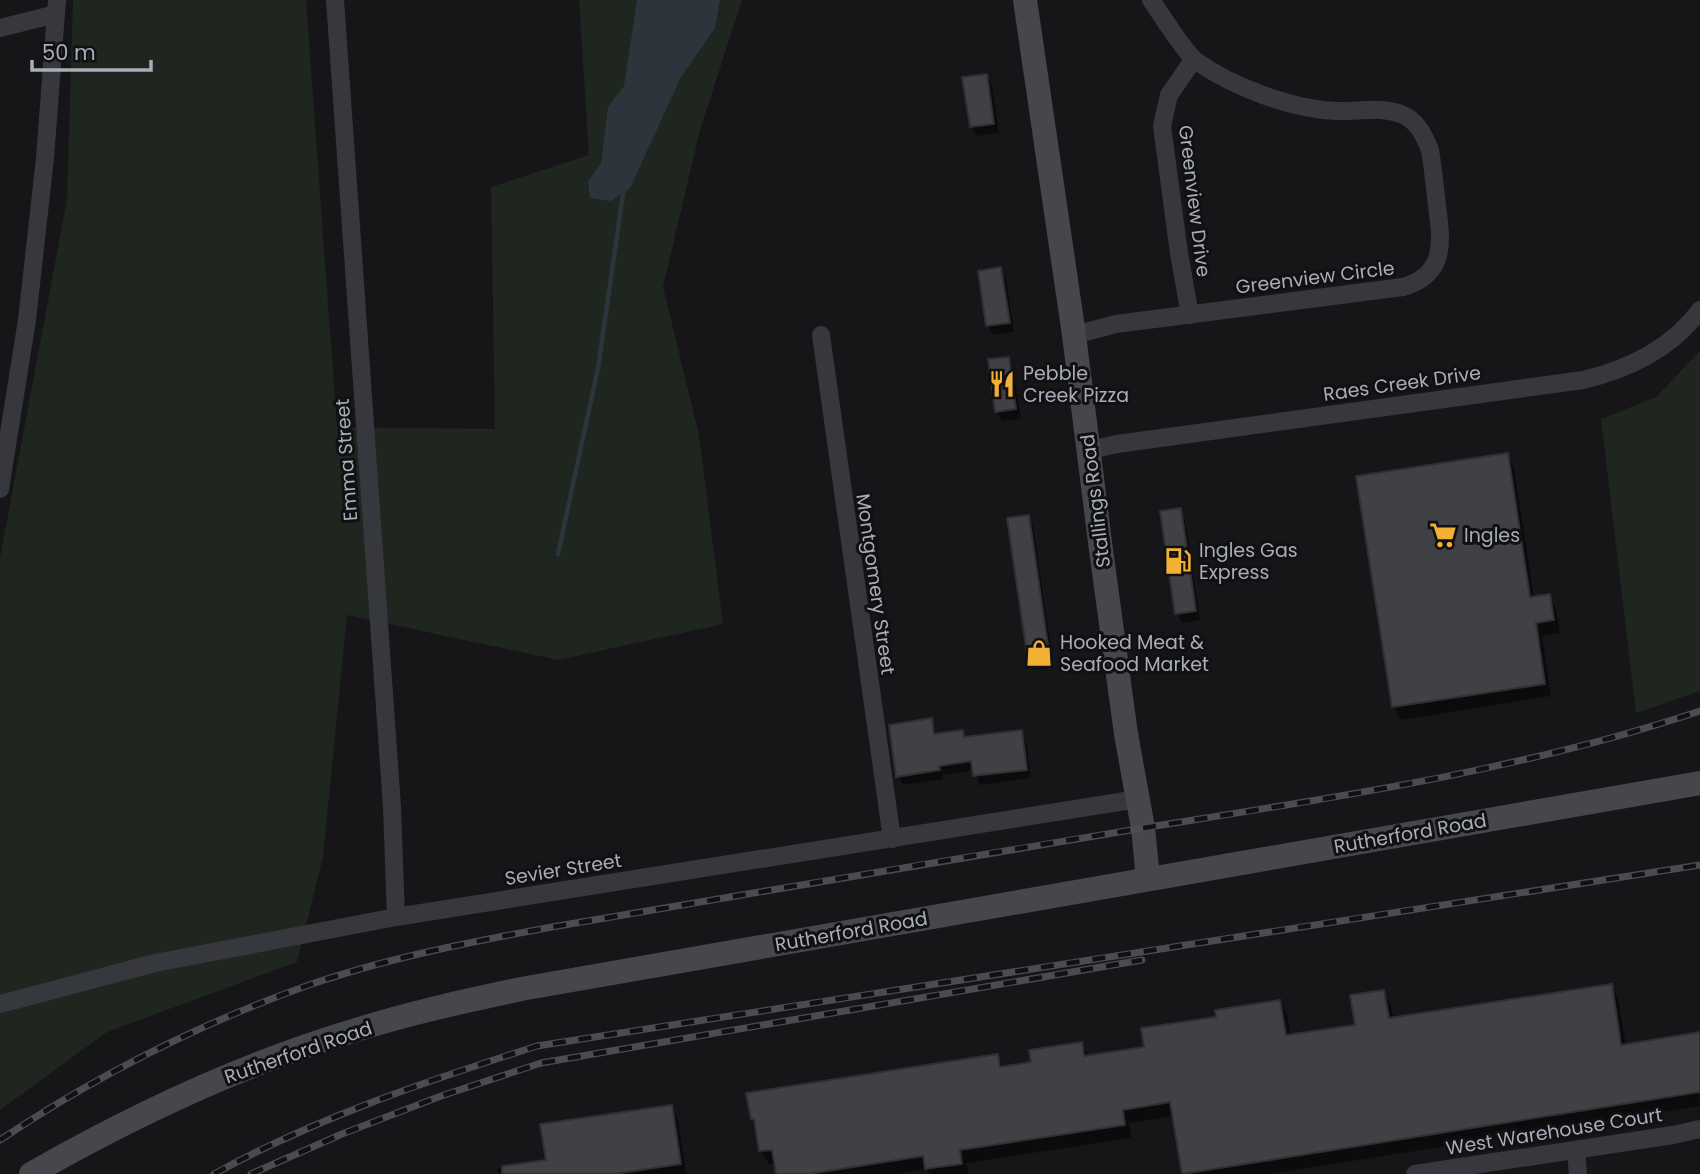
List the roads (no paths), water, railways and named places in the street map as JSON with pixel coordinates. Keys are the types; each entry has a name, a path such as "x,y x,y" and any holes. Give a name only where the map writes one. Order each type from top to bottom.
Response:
{"street":[{"name":"Emma Street","path":"335,0 392,807 396,917"},
{"name":"Stallings Road","path":"1025,0 1148,878"},
{"name":"Greenview Circle","path":"1074,335 1116,324 1403,287 1422,279 1433,268 1441,247 1430,150 1424,135 1407,117 1388,111 1336,111 1290,104 1246,88 1194,59 1151,0"},
{"path":"0,28 57,7 45,158 27,320 0,489"},
{"name":"Greenview Drive","path":"1190,315 1162,126 1169,95 1194,59"},
{"name":"Raes Creek Drive","path":"1090,450 1117,444 1583,380 1633,364 1655,352 1675,337 1700,310"},
{"name":"Montgomery Street","path":"821,335 892,839"},
{"name":"Rutherford Road","path":"31,1174 127,1122 230,1075 343,1034 433,1008 521,989 1700,783"},
{"name":"Sevier Street","path":"0,1004 155,963 396,917 1138,799"},
{"name":"West Warehouse Court","path":"1415,1174 1700,1129"},
{"path":"1577,1150 1578,1174"}],"waterway":[{"path":"558,554 598,368 624,187"}],"railway":[{"path":"0,1140 111,1073 189,1034 309,985 399,959 552,927 1424,781 1563,750 1700,711"},
{"path":"214,1174 292,1135 372,1102 537,1046 1700,865"},
{"path":"251,1174 342,1134 441,1096 541,1063 1142,960"}],"place":[{"name":"Pebble Creek Pizza","path":"1002,384"},
{"name":"Ingles","path":"1443,535"},
{"name":"Ingles Gas Express","path":"1178,561"},
{"name":"Hooked Meat & Seafood Market","path":"1039,653"}]}
